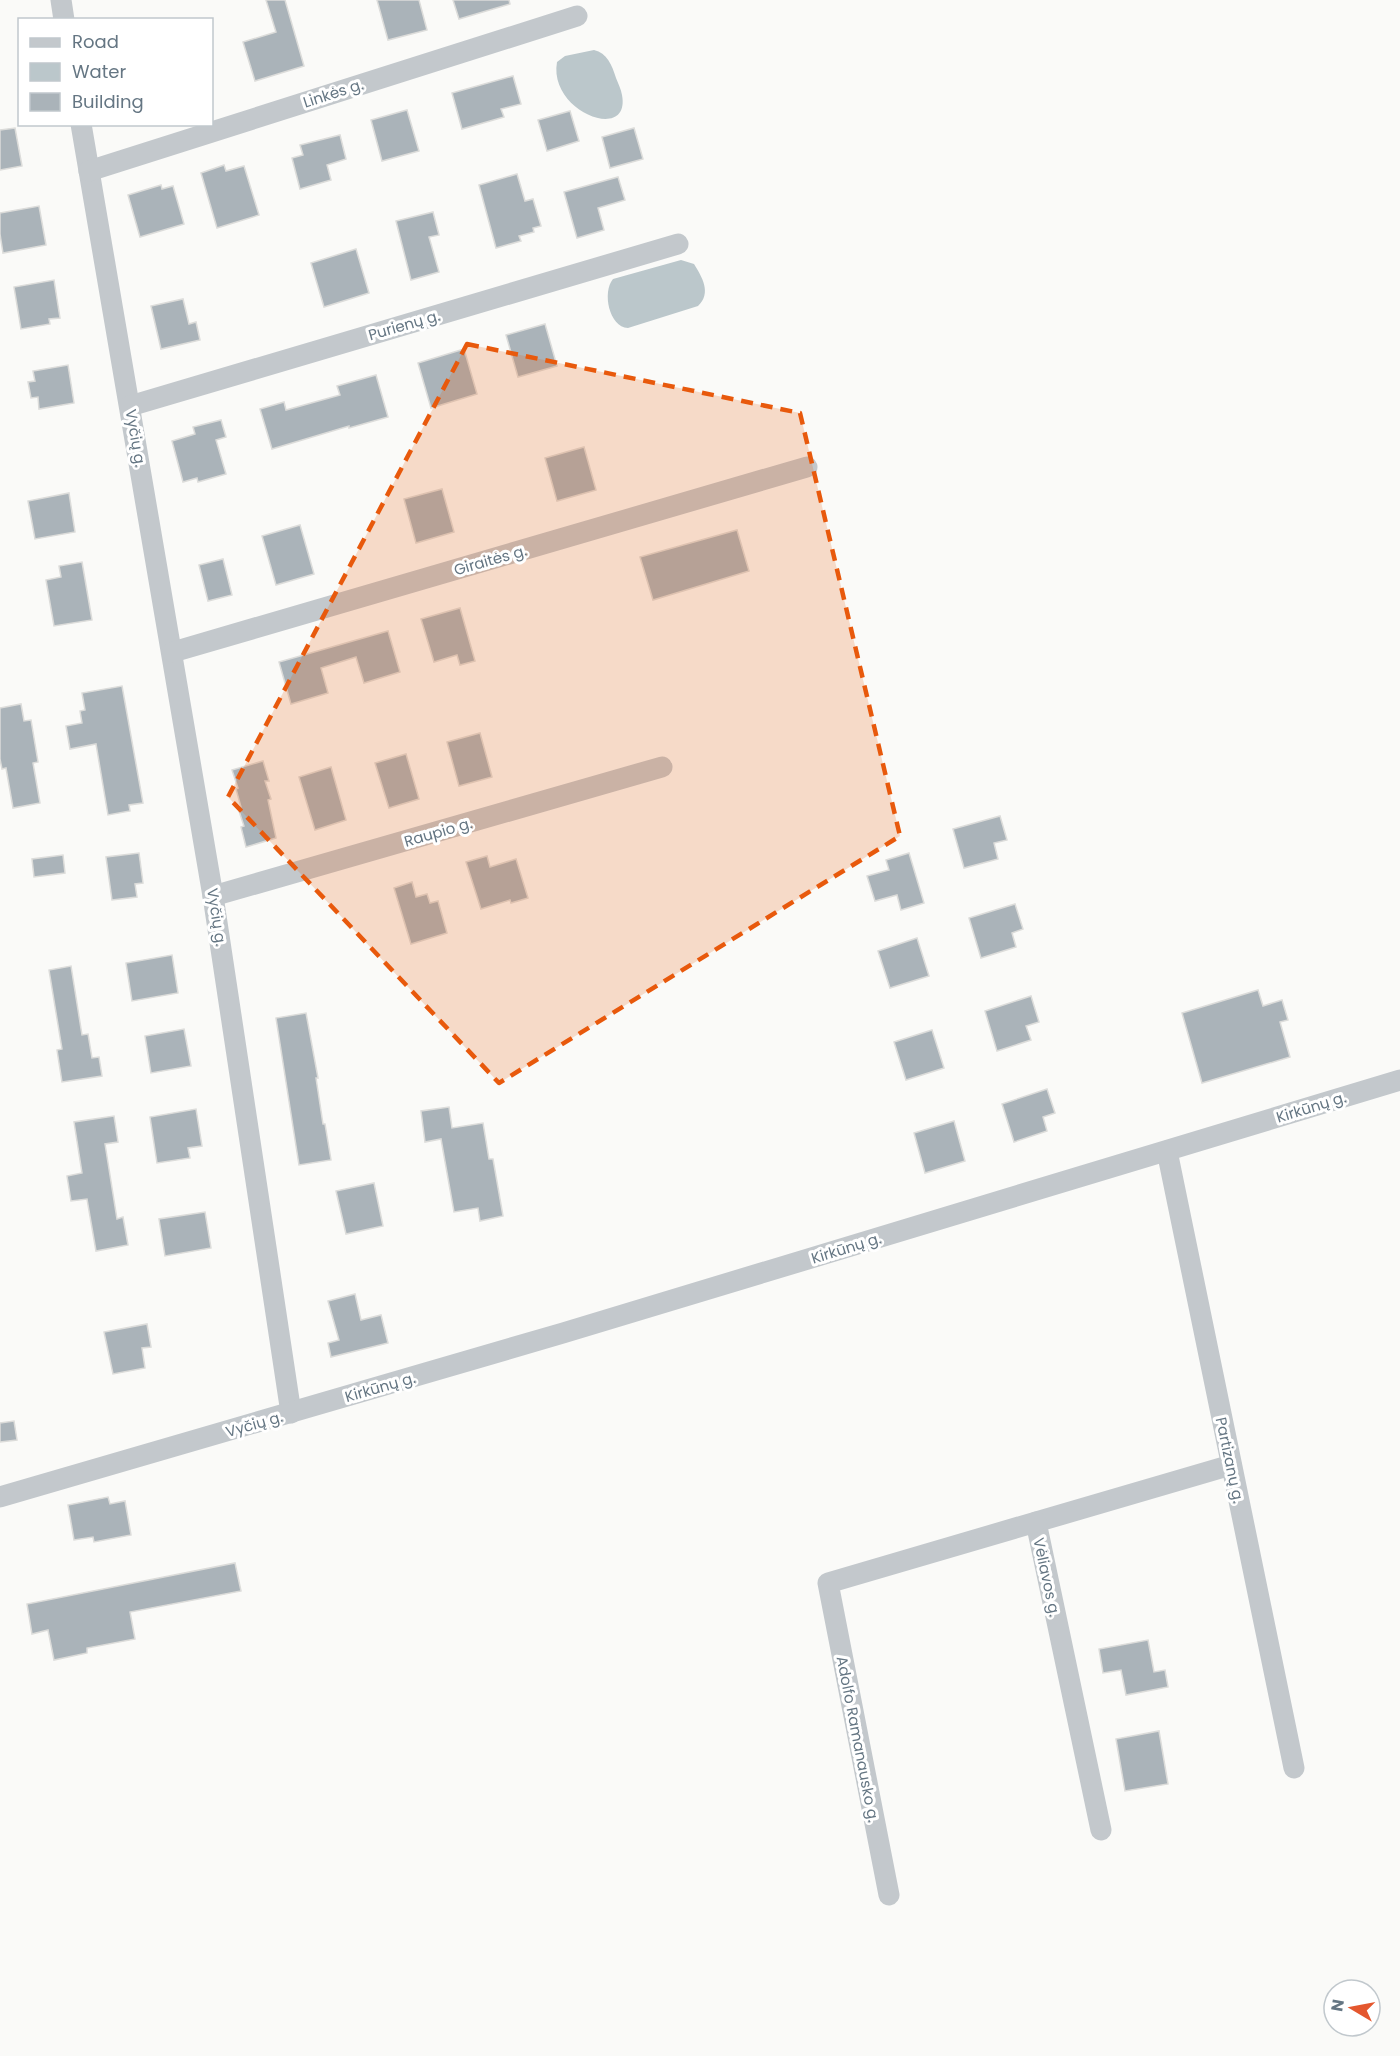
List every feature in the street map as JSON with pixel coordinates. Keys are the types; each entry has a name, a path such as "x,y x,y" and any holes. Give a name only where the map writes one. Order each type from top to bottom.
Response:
{"street":[{"path":"61,0 64,18"},
{"name":"Linkės g.","path":"89,171 577,16"},
{"name":"Vyčių g.","path":"0,1497 291,1413 213,896 81,126"},
{"name":"Purienų g.","path":"130,406 678,244"},
{"name":"Giraitės g.","path":"173,652 807,467"},
{"name":"Raupio g.","path":"213,896 662,767"},
{"name":"Kirkūnų g.","path":"291,1413 574,1330 1400,1080"},
{"name":"Partizanų g.","path":"1167,1151 1294,1768"},
{"name":"Vėliavos g.","path":"1101,1830 1036,1522 1232,1465"},
{"name":"Adolfo Ramanausko g.","path":"889,1895 828,1583 1036,1522"}],"highlighted area":[{"path":"467,344 800,413 900,836 499,1083 228,797"}],"water":[{"path":"594,50 608,60 621,91 621,109 614,117 603,119 576,107 565,95 558,80 557,62 565,56"},
{"path":"681,260 694,264 704,285 704,296 698,306 628,328 616,322 608,300 608,292 613,279"}],"building":[{"path":"266,0 285,0 304,66 255,81 243,42 276,32"},
{"path":"377,0 419,0 427,30 388,40"},
{"path":"453,0 509,0 510,4 459,19"},
{"path":"513,76 521,104 501,109 504,117 462,129 452,93"},
{"path":"407,110 419,151 382,161 371,120"},
{"path":"570,111 579,141 547,151 538,120"},
{"path":"15,128 22,166 0,170 0,130"},
{"path":"634,128 643,159 610,168 602,137"},
{"path":"340,135 346,159 327,165 331,180 300,189 292,158 303,155 300,145"},
{"path":"224,165 226,171 244,166 259,215 217,228 201,173"},
{"path":"517,174 525,201 533,199 541,226 533,228 534,232 519,236 521,241 496,248 479,185"},
{"path":"618,177 625,200 598,208 604,230 577,238 564,192"},
{"path":"161,185 162,189 173,186 184,224 140,237 128,195"},
{"path":"39,206 46,245 3,253 0,213"},
{"path":"433,212 439,235 429,237 439,272 411,280 396,221"},
{"path":"356,249 369,293 324,307 311,263"},
{"path":"54,280 60,318 49,319 50,324 21,329 14,287"},
{"path":"183,299 189,324 196,322 200,340 161,349 151,306"},
{"path":"545,324 557,366 518,377 506,335"},
{"path":"464,349 477,394 431,408 418,363"},
{"path":"68,365 74,403 39,409 38,397 31,398 28,382 35,381 33,371"},
{"path":"376,375 388,417 272,449 260,409 284,402 286,410 340,395 337,386"},
{"path":"221,420 226,437 216,440 226,474 198,482 197,478 183,482 172,441 195,434 193,427"},
{"path":"584,447 596,490 557,501 545,458"},
{"path":"442,489 454,532 416,543 404,499"},
{"path":"69,493 75,532 35,539 28,501"},
{"path":"300,525 314,574 276,585 262,536"},
{"path":"737,530 749,571 653,600 640,557"},
{"path":"223,559 232,595 208,601 199,565"},
{"path":"82,562 92,620 54,626 46,580 61,577 59,566"},
{"path":"460,608 475,661 460,665 457,655 434,662 421,619"},
{"path":"388,631 400,672 364,683 356,657 321,668 328,693 291,704 279,662"},
{"path":"122,686 143,803 129,805 130,811 108,815 96,744 70,749 66,726 82,723 80,711 85,710 82,693"},
{"path":"21,704 24,721 31,720 38,762 33,763 40,803 13,808 6,768 2,769 0,759 0,708"},
{"path":"480,733 492,777 459,786 447,742"},
{"path":"406,754 419,799 389,808 375,763"},
{"path":"263,761 269,781 265,781 271,799 268,800 276,838 246,847 241,827 244,826 238,808 241,807 236,789 238,788 232,770"},
{"path":"331,767 346,820 315,830 299,777"},
{"path":"1000,816 1007,840 994,843 998,859 964,868 953,829"},
{"path":"139,853 143,883 135,884 137,897 112,900 106,857"},
{"path":"909,853 924,903 901,910 897,895 875,901 867,876 889,870 886,860"},
{"path":"63,855 65,873 34,877 32,859"},
{"path":"487,856 490,867 516,859 528,898 511,903 510,900 481,909 466,862"},
{"path":"412,882 416,897 427,894 430,903 438,901 447,933 411,944 394,888"},
{"path":"1015,904 1023,929 1012,933 1016,947 981,958 969,918"},
{"path":"917,938 929,976 890,988 878,951"},
{"path":"172,955 178,993 132,1001 126,963"},
{"path":"71,966 82,1035 88,1034 92,1058 99,1057 102,1076 62,1082 57,1050 62,1049 49,970"},
{"path":"1258,990 1263,1006 1282,1000 1288,1020 1280,1022 1290,1057 1202,1083 1182,1013"},
{"path":"1031,996 1039,1022 1026,1026 1031,1040 997,1051 985,1011"},
{"path":"306,1013 318,1078 316,1078 323,1124 325,1124 331,1160 299,1165 276,1018"},
{"path":"184,1029 191,1066 151,1073 145,1036"},
{"path":"932,1030 944,1068 906,1080 894,1042"},
{"path":"1047,1089 1055,1113 1043,1117 1047,1131 1014,1142 1002,1104"},
{"path":"449,1107 452,1128 483,1123 489,1159 493,1159 503,1216 480,1221 478,1208 454,1212 441,1139 425,1142 421,1111"},
{"path":"196,1109 202,1146 188,1148 190,1158 157,1163 150,1117"},
{"path":"114,1116 118,1142 105,1144 117,1219 123,1217 128,1245 96,1251 87,1199 71,1201 67,1176 82,1173 74,1122"},
{"path":"954,1121 965,1161 925,1173 914,1133"},
{"path":"374,1183 383,1226 346,1234 336,1191"},
{"path":"205,1212 211,1248 165,1256 159,1219"},
{"path":"355,1294 361,1320 381,1315 388,1343 331,1357 328,1343 339,1340 328,1301"},
{"path":"147,1324 151,1347 142,1348 145,1368 113,1374 104,1332"},
{"path":"14,1421 17,1440 0,1442 0,1423"},
{"path":"108,1497 110,1504 125,1501 131,1535 94,1542 93,1537 74,1540 68,1505"},
{"path":"235,1563 241,1591 130,1612 135,1639 87,1648 87,1653 54,1660 48,1630 32,1634 27,1604"},
{"path":"1148,1640 1154,1672 1165,1670 1168,1687 1126,1695 1121,1670 1103,1673 1099,1649"},
{"path":"1159,1731 1168,1784 1125,1791 1116,1739"}]}
